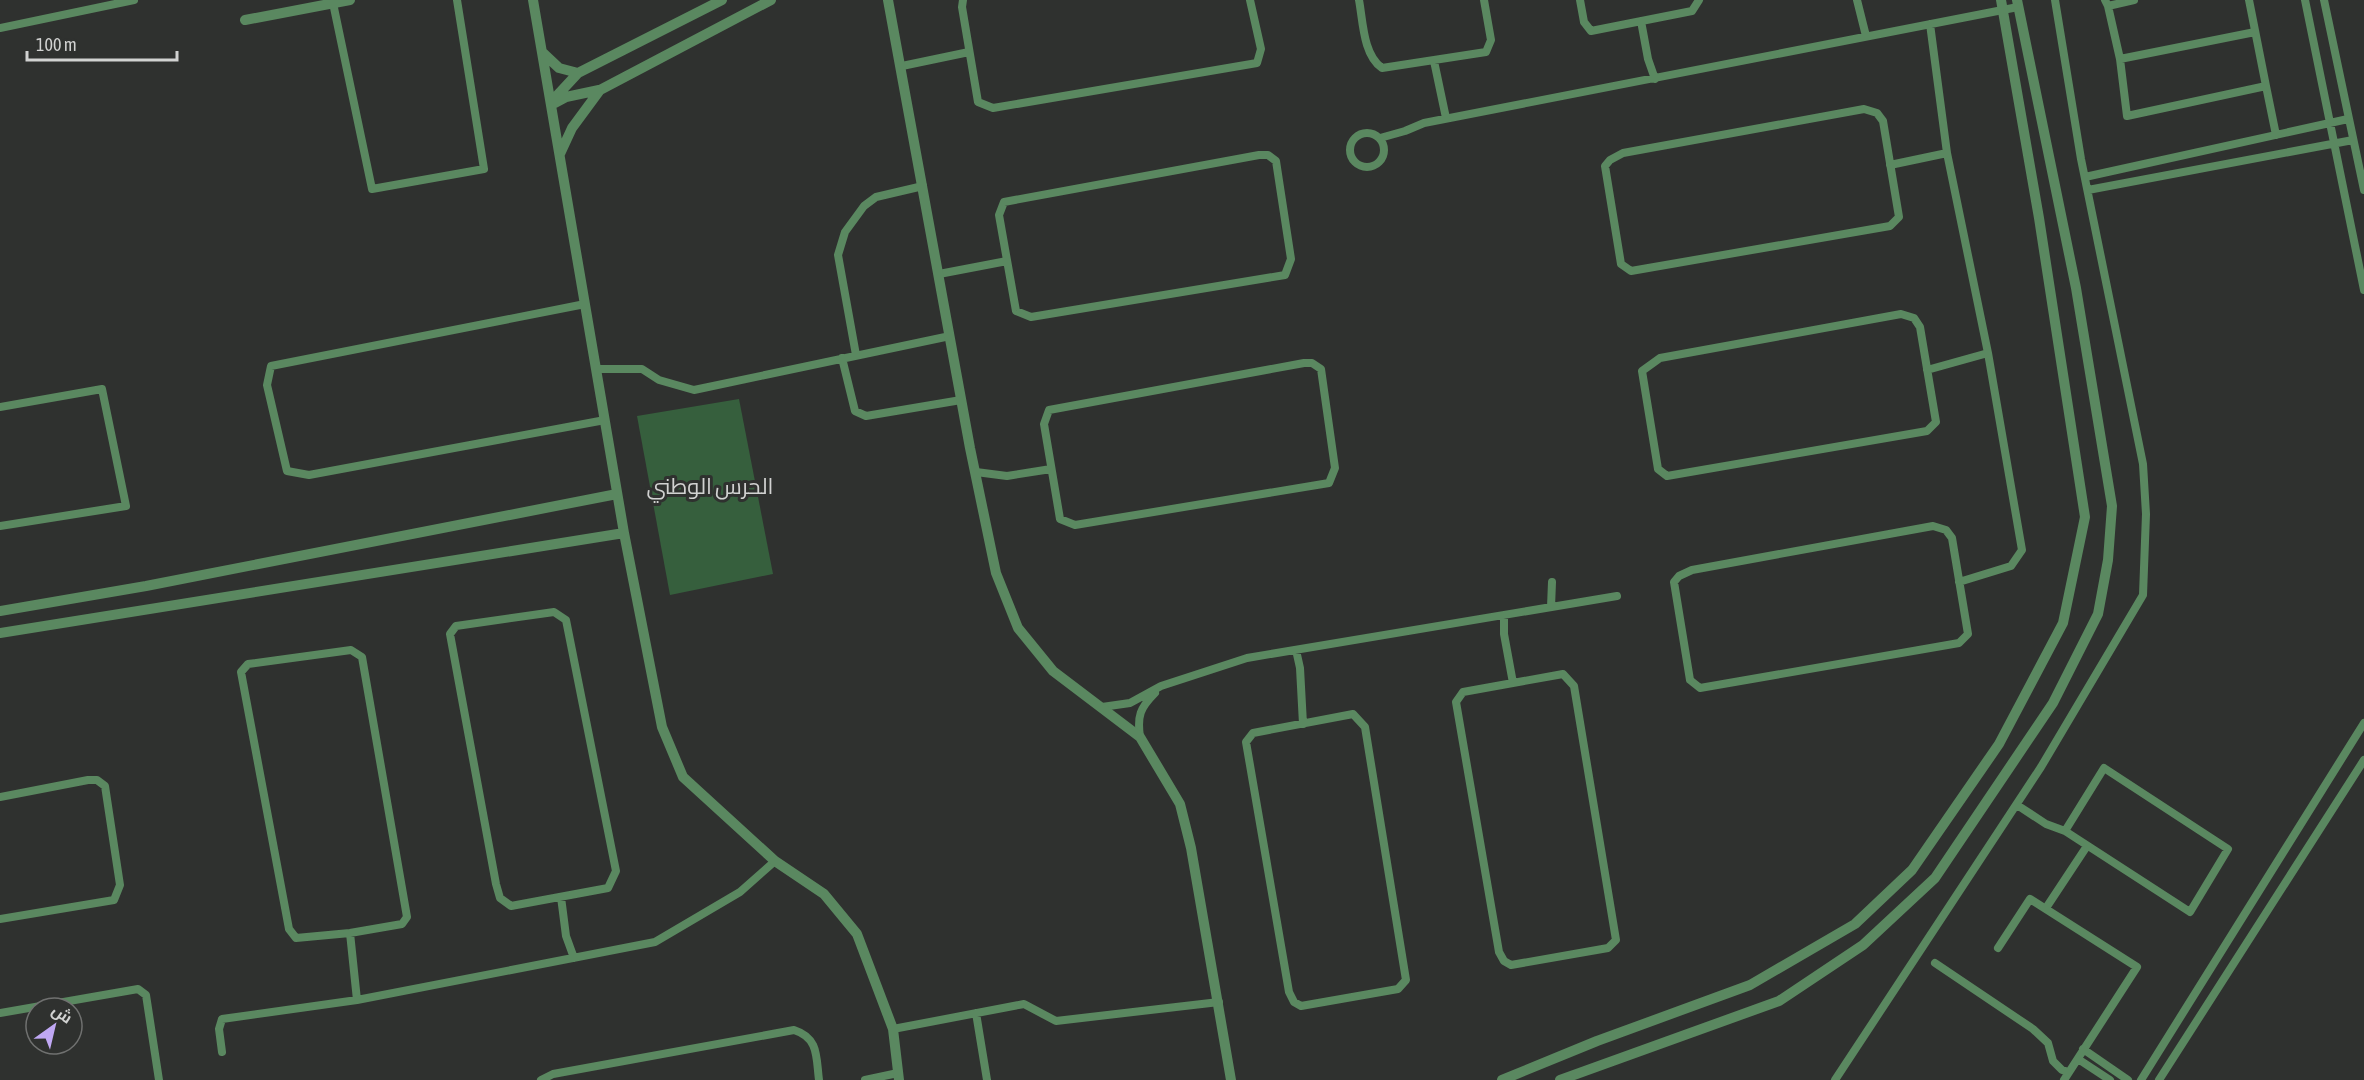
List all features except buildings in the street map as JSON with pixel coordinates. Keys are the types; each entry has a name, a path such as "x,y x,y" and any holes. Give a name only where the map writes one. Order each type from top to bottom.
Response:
{"street":[{"path":"0,28 134,0"},
{"path":"245,20 350,0"},
{"path":"333,3 372,189 484,169 457,0"},
{"path":"533,0 617,494 662,727 683,777 774,861 824,894 856,934 893,1029 899,1076 865,1080"},
{"path":"551,104 578,73 722,0"},
{"path":"551,104 566,97 600,90 771,0"},
{"path":"888,0 996,573 1018,628 1053,671 1140,737 1180,804 1191,848 1231,1080"},
{"path":"963,0 978,102 993,108 1257,63 1261,49 1250,0"},
{"path":"1359,0 1370,54 1374,63 1382,68 1486,52 1491,40 1484,0"},
{"path":"1580,0 1584,22 1591,31 1692,11 1699,0"},
{"path":"1857,0 1866,36"},
{"path":"1835,1080 2017,805 2143,595 2146,514 2143,464 2085,177 2055,0"},
{"path":"2134,0 2107,3 2120,59 2127,116 2266,86"},
{"path":"2249,0 2276,135"},
{"path":"2305,0 2364,290"},
{"path":"2324,0 2364,190"},
{"path":"1380,138 1446,118 1655,79 1930,24 2003,5 2018,4 2076,288 2112,506 2108,560 2098,614 2053,703 1935,878 1863,945 1779,1002 1560,1080"},
{"path":"1502,1080 1597,1041 1750,985 1855,924 1912,870 1999,744 2062,623 2085,517 2003,5"},
{"path":"1641,21 1648,59 1655,79"},
{"path":"1930,24 1947,153 1988,353 2022,550 2011,566 1959,582"},
{"path":"2120,59 2255,32"},
{"path":"542,52 559,68 578,73"},
{"path":"902,66 969,52"},
{"path":"1434,61 1446,118"},
{"path":"559,155 576,120 600,90"},
{"path":"1864,109 1877,113 1883,122 1890,165 1899,217 1890,226 1630,271 1621,264 1605,166 1610,160 1623,153 1864,109"},
{"path":"2085,177 2348,119"},
{"path":"1363,133 1375,134 1380,138 1385,148 1380,163 1370,167 1354,162 1350,150 1353,139 1363,133"},
{"path":"2088,190 2353,140"},
{"path":"1890,165 1947,153"},
{"path":"1259,154 1268,155 1276,160 1291,259 1285,275 1031,317 1016,311 1007,261 999,215 1004,202 1259,154"},
{"path":"856,355 838,255 845,232 864,206 876,197 923,186"},
{"path":"939,274 1007,261"},
{"path":"585,304 271,366 267,385 287,471 309,475 604,420"},
{"path":"1901,314 1914,318 1920,327 1927,370 1936,422 1927,431 1667,476 1658,469 1642,371 1647,365 1660,358 1901,314"},
{"path":"596,369 626,367 642,369 659,380 694,390 950,336"},
{"path":"1927,370 1988,353"},
{"path":"842,358 855,411 866,416 962,400"},
{"path":"1304,363 1312,363 1321,369 1335,468 1329,483 1075,525 1060,519 1051,469 1044,424 1049,411 1304,363"},
{"path":"0,407 102,389 126,506 0,526"},
{"path":"976,472 1007,476 1051,469"},
{"path":"0,611 146,586 617,494"},
{"path":"1934,526 1946,530 1952,538 1959,582 1968,634 1959,643 1700,688 1690,680 1674,582 1679,576 1692,570 1934,526"},
{"path":"0,633 624,533"},
{"path":"1551,607 1552,582"},
{"path":"1102,707 1130,703 1161,686 1247,658 1617,596"},
{"path":"554,612 566,620 616,872 608,888 561,897 511,906 500,898 450,634 456,626 554,612"},
{"path":"1504,615 1504,634 1513,683"},
{"path":"351,650 362,657 407,917 402,924 350,933 296,938 289,928 241,672 248,664 351,650"},
{"path":"1296,650 1300,668 1303,724"},
{"path":"1563,674 1574,686 1616,940 1608,948 1511,965 1503,961 1499,952 1456,702 1463,693 1513,683 1563,674"},
{"path":"1140,737 1137,719 1140,709 1161,686"},
{"path":"1353,714 1365,727 1406,980 1398,989 1301,1006 1294,1002 1289,992 1246,742 1253,733 1303,724 1353,714"},
{"path":"2141,1080 2364,723"},
{"path":"2159,1080 2364,760"},
{"path":"2017,805 2046,824 2065,831 2190,912 2228,849 2104,768 2065,831"},
{"path":"0,796 97,780 105,786 120,885 114,900 0,919"},
{"path":"2046,909 2087,846"},
{"path":"222,1052 219,1029 222,1019 357,1000 655,942 740,892 774,861"},
{"path":"561,897 566,936 574,958"},
{"path":"1935,963 2033,1029 2048,1043 2053,1061 2067,1076 2137,967 2030,898 1998,948"},
{"path":"350,933 357,1000"},
{"path":"0,1013 138,989 146,995 159,1080"},
{"path":"893,1029 1024,1004 1056,1021 1219,1002"},
{"path":"976,1013 987,1080"},
{"path":"541,1080 553,1074 794,1030 807,1034 813,1042 819,1080"},
{"path":"2083,1049 2128,1080"},
{"path":"2078,1059 2110,1080"}],"green space":[{"path":"739,399 773,574 670,595 637,416"}],"district":[{"name":"الحرس الوطني","path":"710,486"}]}
